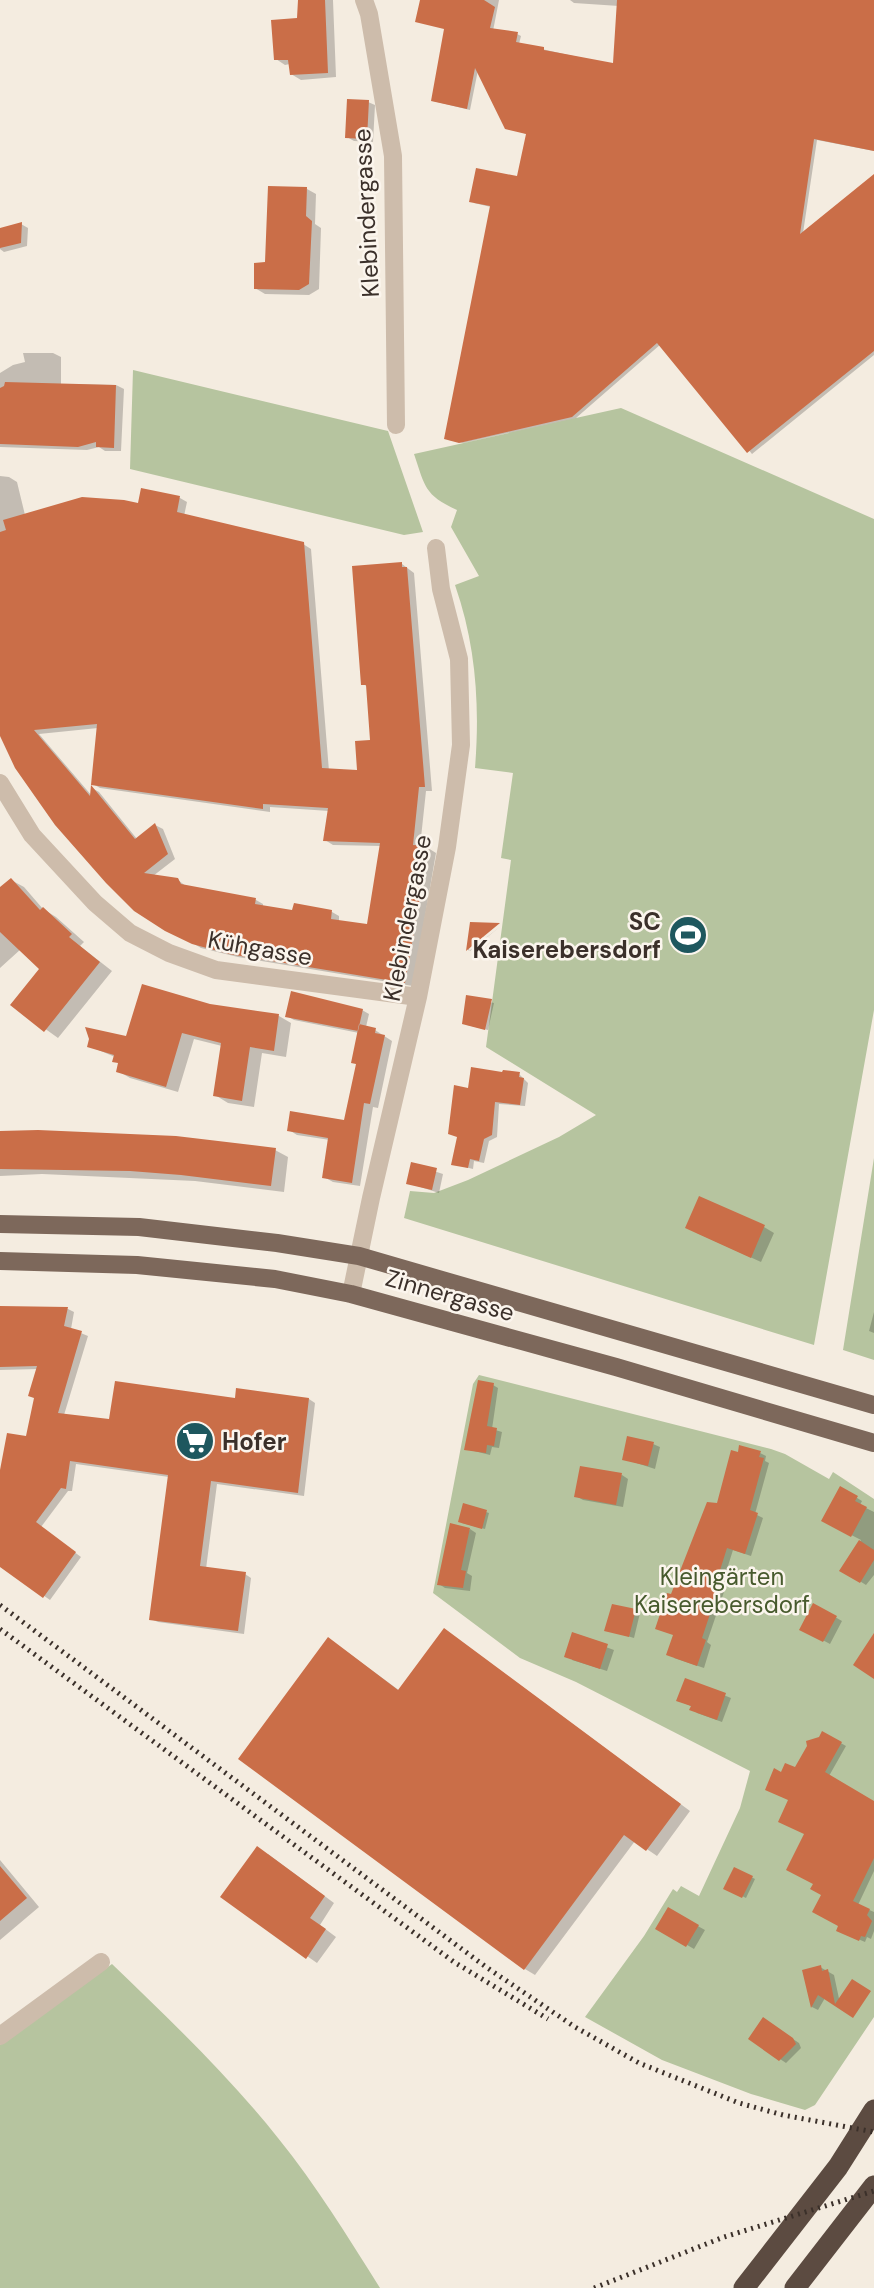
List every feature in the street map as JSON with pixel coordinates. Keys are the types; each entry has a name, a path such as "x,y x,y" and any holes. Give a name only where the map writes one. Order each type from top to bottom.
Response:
{"highway":[{"path":"744,2288 838,2167 874,2110"},
{"path":"795,2288 874,2186"}],"main road":[{"name":"Zinnergasse","path":"0,1224 139,1227 277,1242 359,1256 874,1405"},
{"name":"Zinnergasse","path":"0,1261 137,1265 275,1279 352,1294 616,1367 874,1443"}],"street":[{"name":"Klebindergasse","path":"364,0 369,14 393,156 396,425"},
{"name":"Klebindergasse","path":"352,1294 418,997 447,847 461,745 459,659 441,589 436,548"},
{"name":"Kühgasse","path":"0,783 32,835 95,903 130,933 169,953 216,970 418,997"},
{"path":"0,2036 101,1962"}],"green space":[{"path":"133,370 388,431 423,532 404,535 130,469"},
{"name":"SC Kaiserebersdorf","path":"621,408 874,519 874,1010 814,1345 404,1218 410,1191 434,1193 468,1180 559,1137 596,1115 486,1047 511,860 501,858 513,773 475,768 475,675 468,630 455,585 479,576 451,527 457,510 446,505 427,488 414,454"},
{"path":"874,1158 874,1360 843,1350"},
{"name":"Kleingärten Kaiserebersdorf","path":"479,1375 771,1449 829,1479 833,1472 874,1499 874,2017 815,2105 805,2110 751,2094 662,2060 585,2017 644,1936 673,1889 677,1892 681,1886 699,1896 740,1808 750,1771 576,1682 520,1658 433,1593 473,1384"},
{"path":"112,1964 198,2048 259,2115 319,2193 380,2288 0,2288 0,2045"}],"building":[{"path":"298,0 325,0 328,73 290,75 288,60 274,60 271,20 297,18"},
{"path":"420,0 484,0 495,7 490,28 518,32 516,42 613,63 617,0 874,0 874,151 814,139 800,234 874,174 874,351 747,453 657,343 572,417 459,443 444,439 490,206 469,202 476,168 517,176 526,134 505,129 475,68 467,109 431,101 444,29 415,22"},
{"path":"347,99 369,100 367,139 345,138"},
{"path":"268,186 307,187 306,216 312,221 309,284 299,290 254,289 254,263 265,262"},
{"path":"22,222 21,243 0,248 0,228"},
{"path":"5,382 116,385 114,448 96,447 96,442 78,447 0,444 0,388"},
{"path":"141,488 180,496 177,512 304,542 322,768 357,770 355,741 370,740 366,685 361,685 352,566 402,562 402,567 407,567 425,787 419,787 413,845 429,846 405,983 229,954 192,944 165,931 134,911 106,883 55,825 15,768 0,736 0,532 6,530 3,520 82,497 138,503","holes":["97,724 90,796 34,730","91,785 263,809 263,804 328,808 323,841 380,843 367,924 331,919 332,910 294,903 292,910 255,904 256,898 181,884 178,878 144,873 168,854 155,823 135,839"]},
{"path":"11,878 40,910 43,907 72,934 69,937 100,962 44,1032 10,1005 39,969 0,932 0,887"},
{"path":"470,922 500,923 466,951"},
{"path":"142,984 210,1004 279,1014 274,1051 250,1047 242,1101 213,1096 221,1043 182,1033 166,1087 116,1072 118,1063 112,1062 114,1055 87,1047 89,1039 85,1027 126,1036"},
{"path":"291,991 363,1009 358,1031 285,1017"},
{"path":"466,995 492,999 485,1030 462,1024"},
{"path":"359,1024 376,1028 375,1033 385,1035 370,1104 364,1103 352,1183 322,1178 328,1138 287,1131 290,1111 344,1120 356,1064 351,1063"},
{"path":"471,1067 520,1072 519,1077 524,1078 520,1105 495,1102 492,1135 484,1139 479,1161 470,1159 468,1168 451,1165 457,1137 448,1134 454,1085 468,1088"},
{"path":"0,1131 176,1136 276,1148 271,1186 130,1171 0,1169"},
{"path":"411,1162 437,1168 432,1190 406,1184"},
{"path":"699,1196 765,1225 751,1258 685,1228"},
{"path":"0,1306 68,1307 64,1326 82,1331 58,1413 109,1419 115,1381 235,1398 236,1388 309,1398 298,1493 211,1481 200,1566 246,1572 238,1631 149,1620 168,1475 70,1461 66,1489 61,1488 36,1522 76,1552 43,1598 0,1567 0,1470 7,1433 26,1436 34,1398 28,1396 37,1366 0,1367"},
{"path":"478,1380 494,1383 487,1426 497,1428 494,1446 487,1445 486,1453 464,1450"},
{"path":"627,1436 654,1442 648,1466 622,1460"},
{"path":"739,1445 761,1451 759,1457 764,1458 750,1510 758,1513 745,1554 727,1548 716,1583 720,1584 702,1638 706,1640 697,1666 666,1655 673,1635 655,1629 667,1593 671,1594 707,1502 717,1503 731,1450 738,1452"},
{"path":"580,1466 622,1473 616,1505 574,1497"},
{"path":"840,1486 858,1496 855,1501 867,1507 851,1537 821,1521"},
{"path":"463,1503 487,1510 482,1529 458,1522"},
{"path":"450,1523 470,1528 461,1570 466,1571 463,1588 437,1585"},
{"path":"859,1540 874,1550 874,1560 860,1583 839,1571"},
{"path":"813,1603 837,1616 823,1642 799,1630"},
{"path":"612,1604 636,1609 629,1637 604,1631"},
{"path":"444,1628 681,1804 646,1851 624,1835 524,1970 238,1759 328,1637 398,1690"},
{"path":"572,1632 608,1644 600,1669 564,1657"},
{"path":"874,1633 874,1679 853,1665"},
{"path":"685,1678 726,1693 717,1720 689,1710 691,1706 676,1701"},
{"path":"822,1731 842,1742 825,1772 874,1801 874,1858 853,1901 870,1909 867,1915 872,1921 865,1937 861,1936 859,1941 836,1931 838,1926 812,1912 821,1895 810,1889 813,1884 786,1870 804,1834 778,1822 788,1800 765,1790 774,1768 781,1772 785,1763 795,1767 807,1746 806,1741 819,1737"},
{"path":"257,1846 325,1896 310,1918 326,1929 306,1959 220,1897"},
{"path":"0,1866 27,1898 0,1921"},
{"path":"734,1867 753,1876 742,1898 723,1889"},
{"path":"668,1907 699,1925 686,1947 655,1929"},
{"path":"821,1965 822,1971 828,1969 835,2004 852,1979 871,1991 853,2018 818,1995 811,2008 802,1970"},
{"path":"763,2017 793,2038 796,2044 779,2061 748,2039"}],"railway":[{"path":"0,1605 486,1967 575,2027 639,2063 739,2103 783,2115 874,2132"},
{"path":"0,1629 454,1962 548,2019"},
{"path":"594,2288 724,2237 874,2191"}],"place":[{"name":"SC Kaiserebersdorf","path":"688,935"},
{"name":"Hofer","path":"195,1441"}]}
